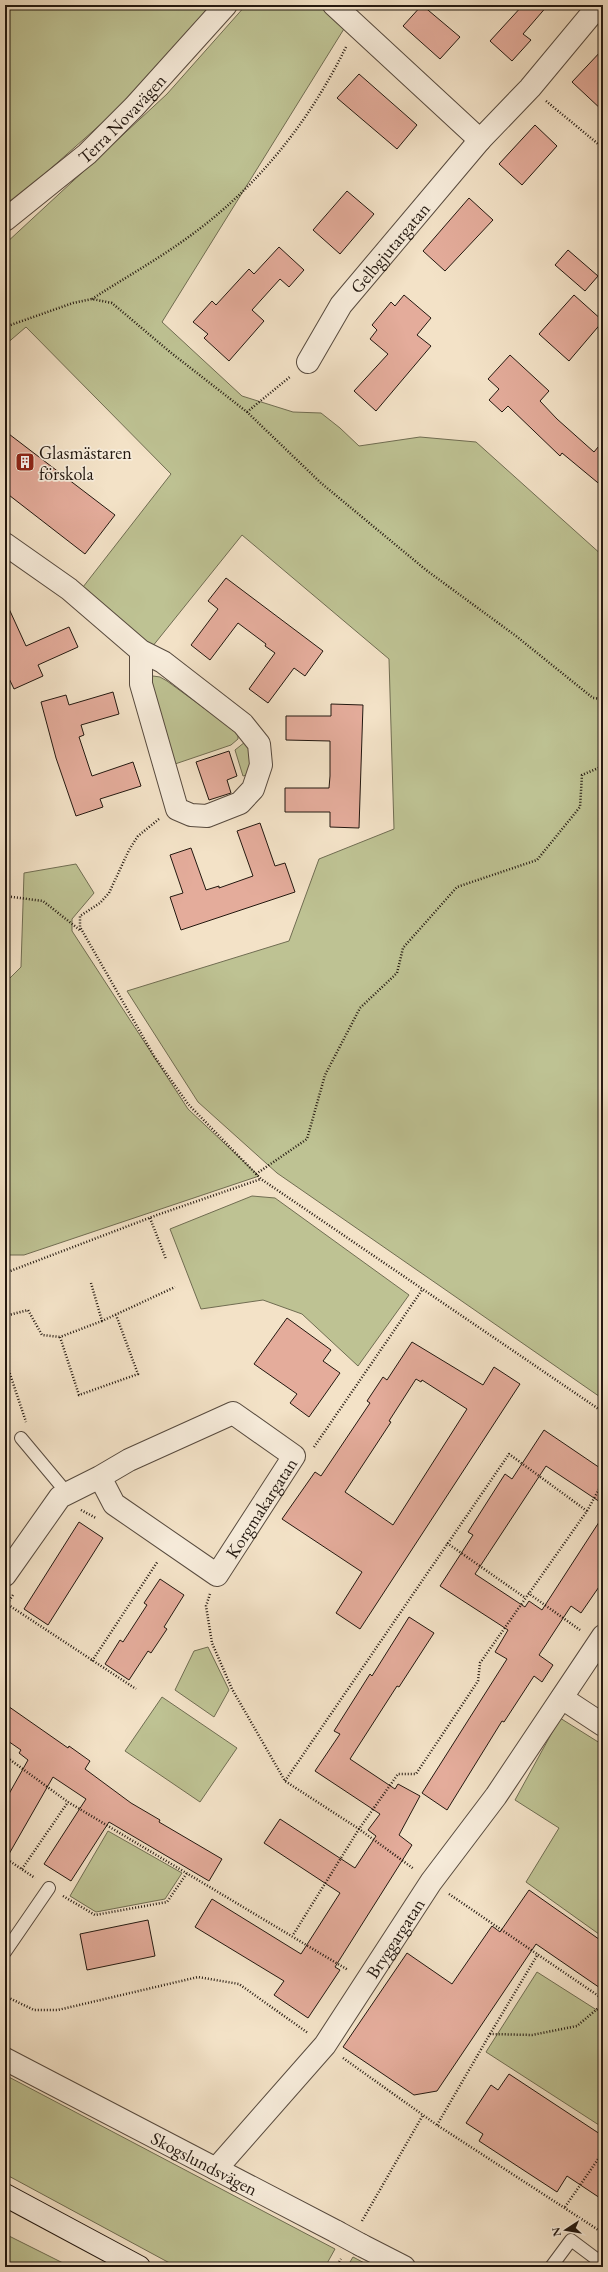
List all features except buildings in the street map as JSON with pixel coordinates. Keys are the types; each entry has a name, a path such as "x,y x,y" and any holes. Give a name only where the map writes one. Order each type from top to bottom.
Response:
{"street":[{"name":"Terra Novavägen","path":"5,220 87,154 134,107 226,5"},
{"path":"334,5 480,140"},
{"name":"Gelbgjutargatan","path":"308,362 341,305 480,140 530,88 599,5"},
{"path":"5,544 69,589 141,651 163,662 243,724 259,744 261,765 253,789 240,803 207,816 191,815 177,809 141,684 141,651"},
{"name":"Korgmakargatan","path":"10,1583 60,1497 71,1500 100,1476 129,1460 233,1413 294,1456 217,1575 114,1504 100,1476"},
{"name":"Bryggargatan","path":"216,2169 325,2045 368,1982 431,1882 496,1796 562,1698 593,1634"},
{"path":"562,1698 603,1725"},
{"name":"Skogslundsvägen","path":"5,2059 404,2267"},
{"path":"5,2195 139,2267"},
{"path":"5,2205 100,2247"}],"lane":[{"path":"22,1438 71,1500"},
{"path":"5,1952 49,1888"},
{"path":"551,2267 571,2240 603,2264"}],"path":[{"path":"5,327 73,303 92,299 194,233 242,193 287,144 330,80 357,26"},
{"path":"530,88 603,148"},
{"path":"92,299 112,303 170,352 247,412 321,483 426,570 516,636 593,698 603,700"},
{"path":"247,412 308,362"},
{"path":"256,1174 307,1140 325,1075 360,1008 397,973 403,948 457,887 537,860 580,807 582,775 603,766"},
{"path":"81,931 80,916 100,903 109,893 128,850 138,836 158,820 177,809"},
{"path":"5,896 43,901 81,931 154,1056 188,1104 261,1179 603,1412"},
{"path":"5,1273 150,1218 261,1179"},
{"path":"150,1218 166,1259"},
{"path":"91,1283 102,1321"},
{"path":"5,1316 28,1310 42,1335 60,1337 116,1315 176,1287"},
{"path":"310,1452 422,1290"},
{"path":"60,1337 79,1395 138,1374 116,1315"},
{"path":"5,1359 27,1427 22,1438"},
{"path":"285,1781 509,1454 587,1511"},
{"path":"293,1935 359,1829 398,1774 416,1774 478,1681 480,1663 524,1597 587,1511 603,1482"},
{"path":"71,1500 102,1521"},
{"path":"447,1543 524,1597"},
{"path":"92,1661 159,1559"},
{"path":"217,1575 206,1606 212,1643 232,1689 285,1781 359,1829 431,1882 603,1999"},
{"path":"10,1583 6,1605 136,1689"},
{"path":"528,1593 593,1634"},
{"path":"5,1756 68,1802 293,1935 368,1982"},
{"path":"22,1869 68,1802"},
{"path":"5,1858 49,1888 95,1916 167,1902 187,1873"},
{"path":"437,2125 538,1954"},
{"path":"490,2034 532,2035 578,2026 603,2004"},
{"path":"336,2267 354,2242 423,2115"},
{"path":"565,2206 603,2152"}],"green space":[{"path":"5,5 211,5 119,108 5,209"},
{"path":"246,5 324,5 347,24 162,322 242,396 293,412 321,413 359,446 420,437 476,442 603,556 603,1399 277,1173 198,1102 127,991 289,941 319,859 394,829 389,659 242,535 152,647 83,587 171,474 26,327 5,345 5,244 167,94"},
{"path":"153,676 160,677 167,681 238,733 238,739 231,745 175,764 150,681"},
{"path":"245,742 248,744 251,774 243,776 235,750"},
{"path":"76,864 94,893 72,919 72,931 188,1109 259,1176 24,1255 5,1255 5,983 21,967 24,873"},
{"path":"252,1196 275,1198 409,1295 358,1366 302,1314 263,1300 201,1309 170,1229"},
{"path":"208,1647 229,1690 214,1717 175,1690 194,1651"},
{"path":"162,1697 237,1748 200,1802 125,1751"},
{"path":"560,1718 603,1745 603,1937 526,1882 559,1828 515,1800"},
{"path":"108,1831 182,1873 165,1899 96,1912 70,1896"},
{"path":"537,1972 603,2014 602,2127 486,2052"},
{"path":"5,2075 335,2249 325,2267 177,2267 5,2174"},
{"path":"5,2234 71,2267 5,2267"},
{"path":"353,2257 372,2267 347,2267"}],"place":[{"name":"Glasmästaren förskola","path":"25,462"}]}
